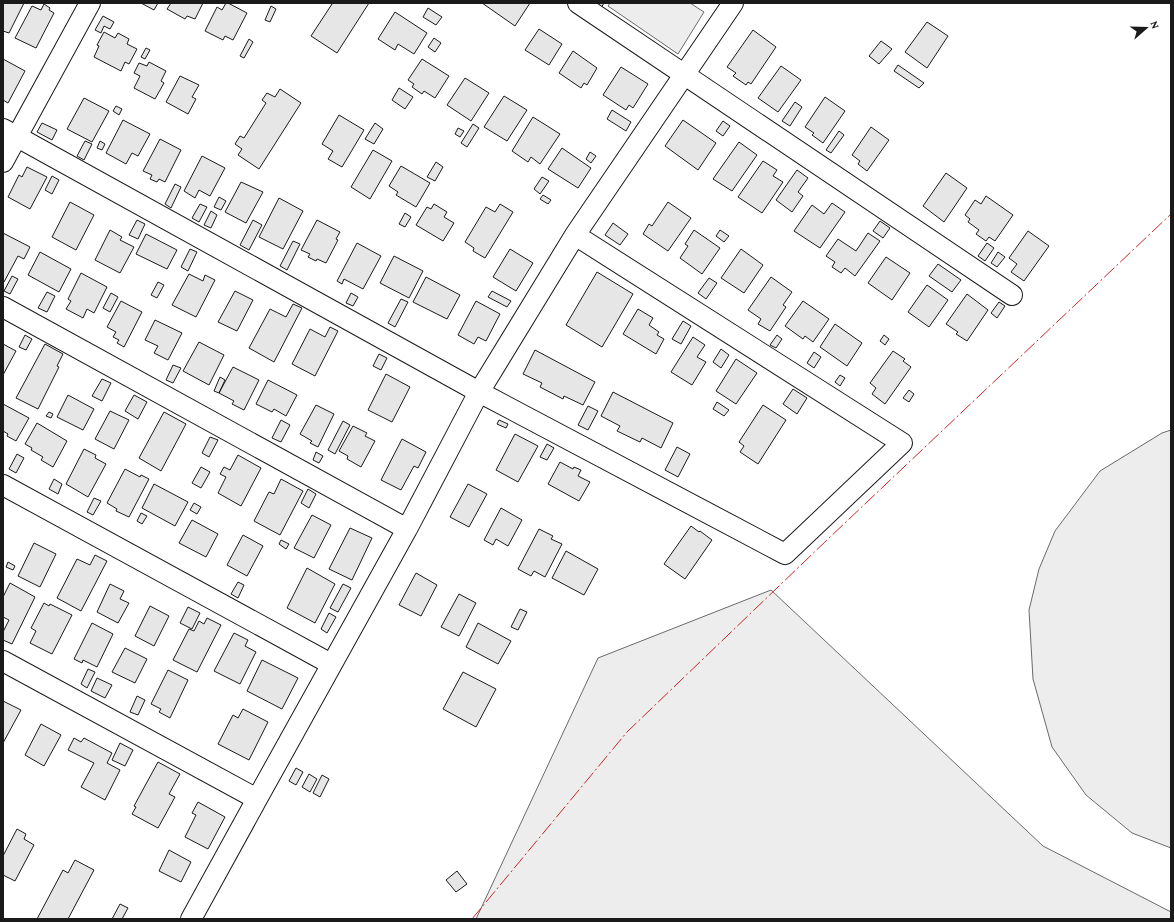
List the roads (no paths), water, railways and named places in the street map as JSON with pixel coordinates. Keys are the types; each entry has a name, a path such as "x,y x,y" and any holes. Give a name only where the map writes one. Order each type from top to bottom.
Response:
{"street":[{"path":"3,162 10,133 90,3"},
{"path":"578,3 1012,295"},
{"path":"192,919 331,664 407,529 479,392 575,235 733,3"},
{"path":"10,133 479,392 785,554 902,443 575,235"},
{"path":"3,307 407,529"},
{"path":"3,485 331,664"},
{"path":"3,661 257,799"}]}
